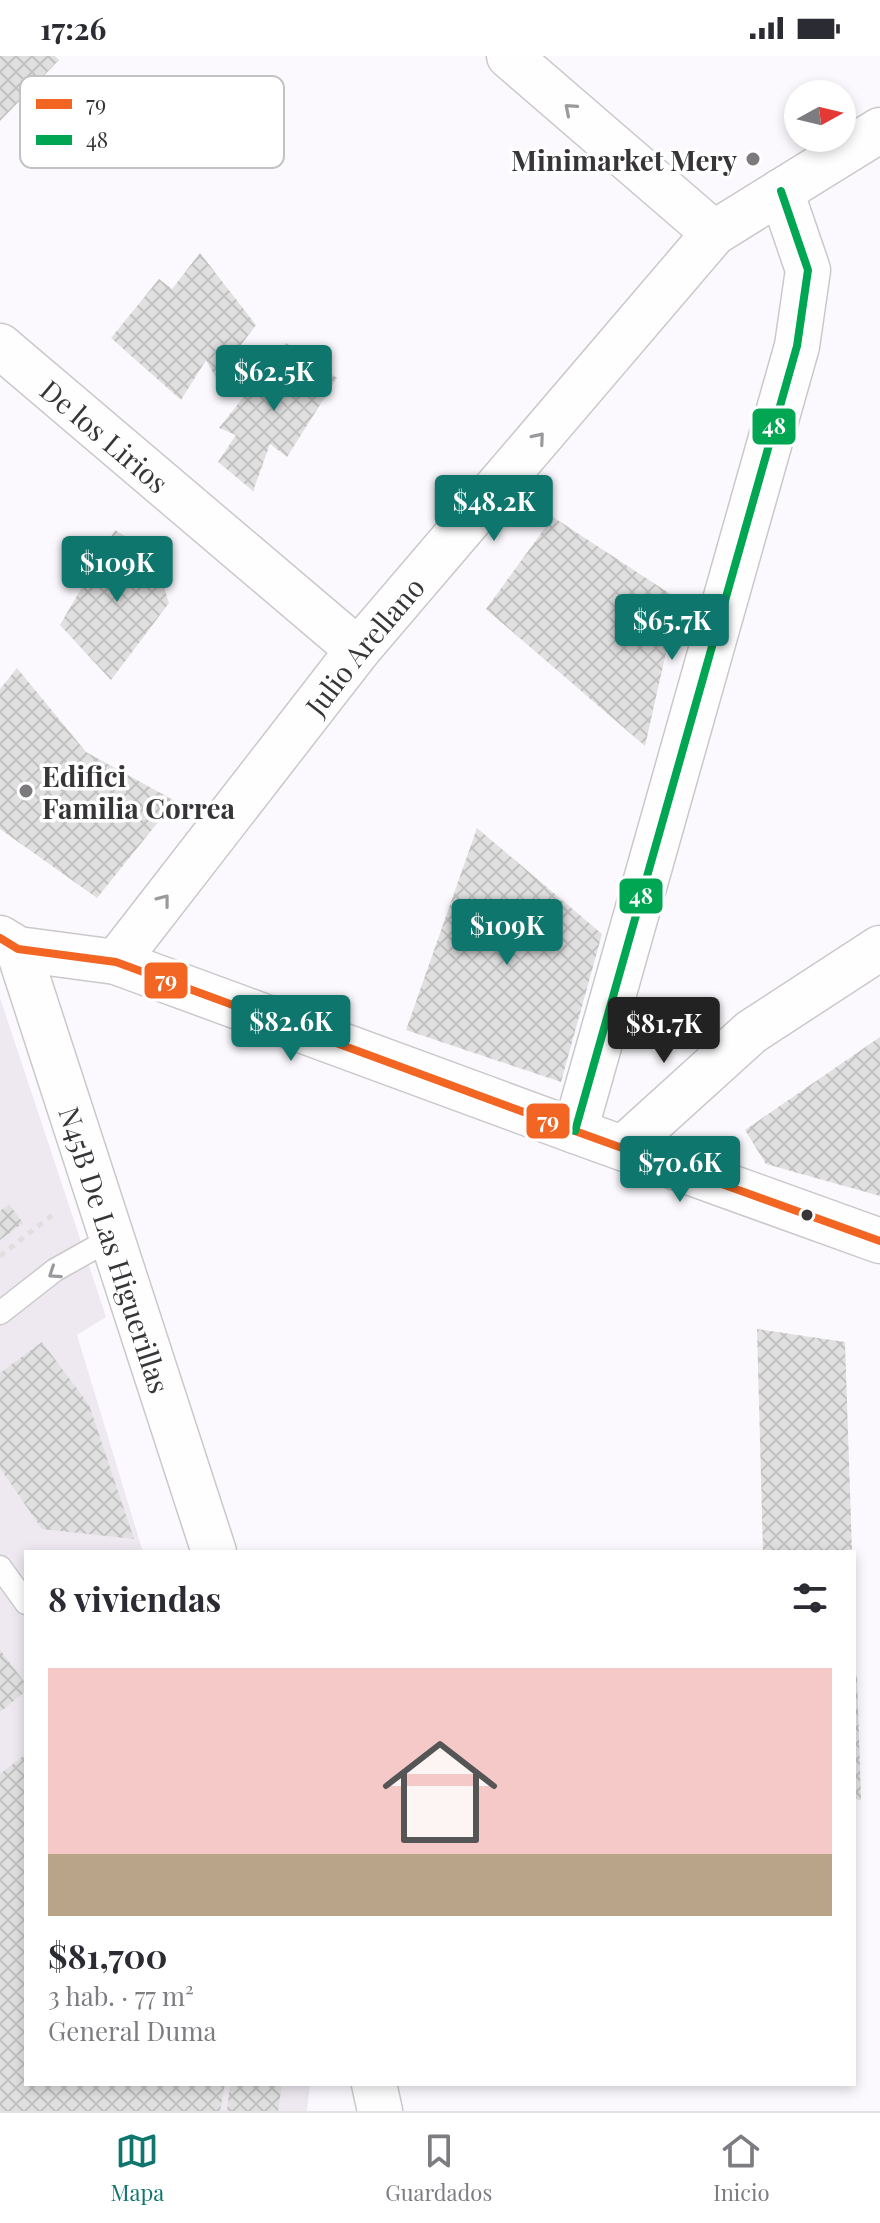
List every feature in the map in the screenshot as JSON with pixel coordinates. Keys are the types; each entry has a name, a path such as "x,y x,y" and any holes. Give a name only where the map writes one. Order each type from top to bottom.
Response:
{"street":[{"path":"509,56 714,233"},
{"name":"Julio Arellano","path":"116,962 358,650 714,233 880,130"},
{"path":"575,1131 797,346 808,270 781,191"},
{"name":"De los Lirios","path":"0,346 358,650"},
{"path":"9,944 116,962 880,1241"},
{"name":"N45B De Las Higuerillas","path":"9,944 94,1184 213,1550"},
{"path":"623,1148 751,1032 880,948"},
{"path":"374,2086 380,2111"}],"lane":[{"path":"0,1313 55,1270 112,1238"},
{"path":"0,1567 24,1600"}],"path":[{"path":"0,1256 94,1184"}],"shaded area":[{"path":"0,998 106,1317 77,1335 142,1550 24,1550 24,2086 310,2086 307,2111 0,2111"}],"building":[{"path":"0,56 55,56 59,60 44,76 20,76 20,100 0,121"},
{"path":"200,253 256,325 216,378 206,360 181,400 111,338 159,279 172,289"},
{"path":"286,343 337,378 287,457 270,444 253,491 218,462 236,435 219,428"},
{"path":"553,517 678,599 645,746 486,609"},
{"path":"115,530 152,552 169,603 111,680 60,625"},
{"path":"17,668 86,752 175,801 97,898 0,829 0,689"},
{"path":"477,828 602,934 561,1082 406,1030"},
{"path":"880,1037 880,1196 766,1164 745,1130"},
{"path":"9,1204 23,1223 0,1240 0,1211"},
{"path":"757,1329 845,1342 852,1550 763,1550"},
{"path":"42,1342 89,1405 134,1539 42,1529 0,1468 0,1373"},
{"path":"0,1650 24,1681 24,1693 0,1712"},
{"path":"857,1675 861,1800 856,1799"},
{"path":"24,1756 24,2086 225,2086 220,2111 0,2111 0,1774"},
{"path":"230,2086 282,2086 278,2111 227,2111"}],"transit line":[{"name":"48","path":"575,1131 797,346 808,270 781,191"},
{"name":"79","path":"0,938 18,949 116,962 880,1241"}],"place":[{"name":"Minimarket Mery","path":"753,159"},
{"name":"Edifici Familia Correa","path":"26,791"}]}
